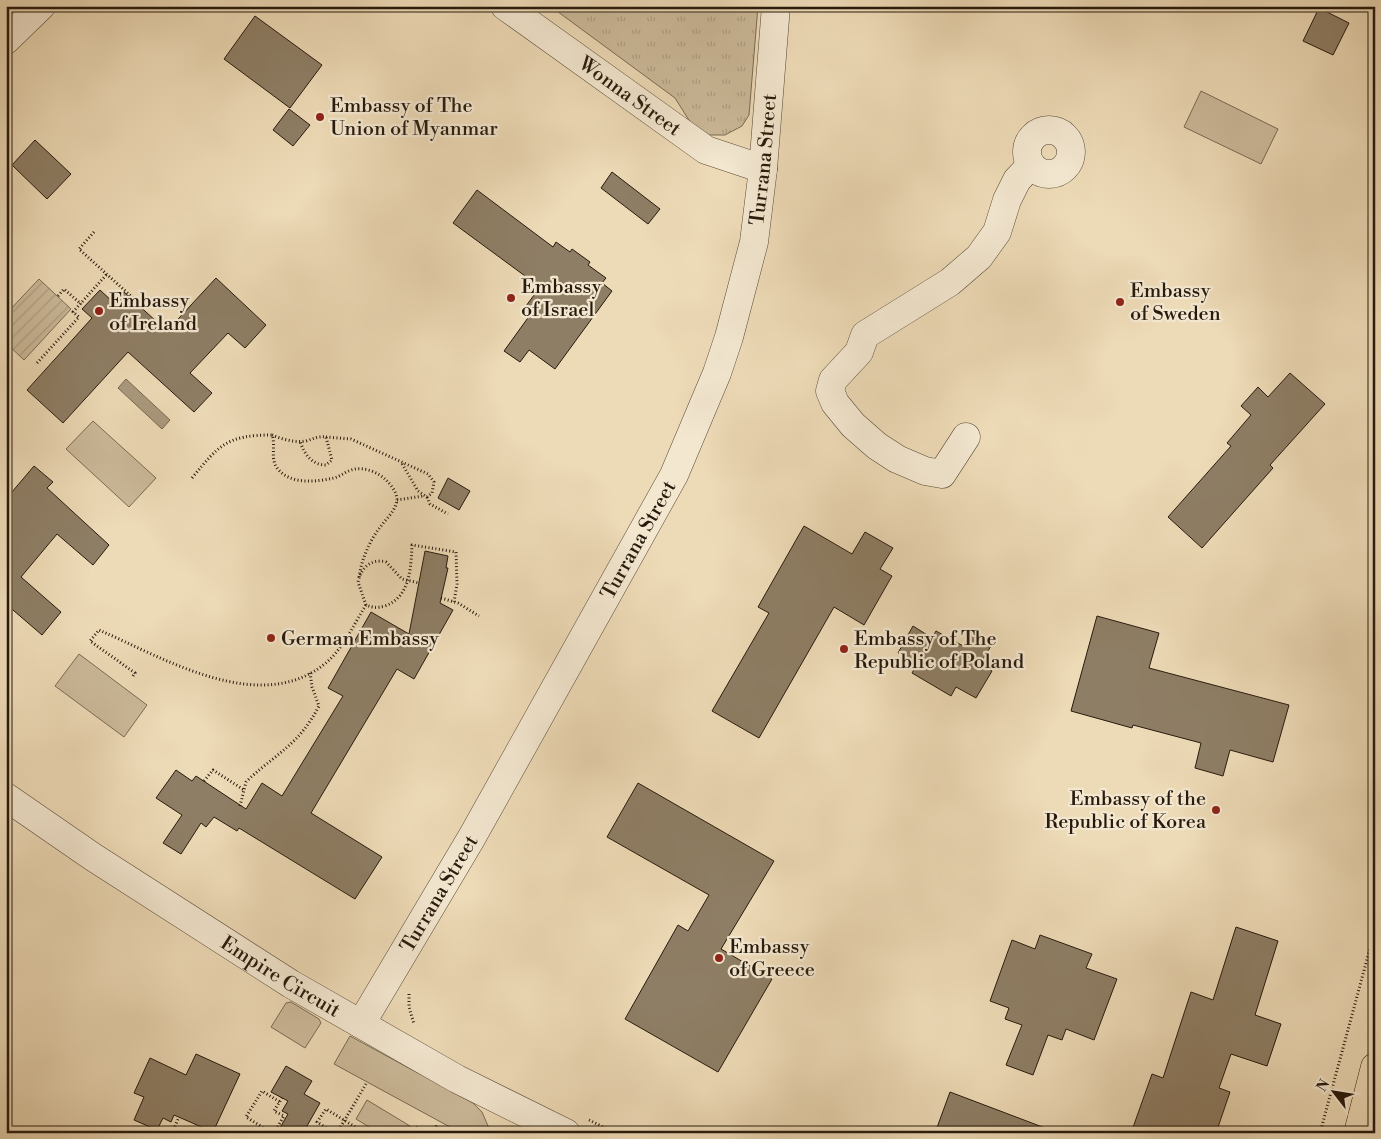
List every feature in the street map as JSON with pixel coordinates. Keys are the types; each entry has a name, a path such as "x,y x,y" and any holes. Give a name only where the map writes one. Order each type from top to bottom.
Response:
{"highway":[{"path":"1358,1133 1375,1067"}],"street":[{"path":"6,40 41,6"},
{"name":"Wonna Street","path":"505,6 706,150 763,169"},
{"name":"Turrana Street","path":"361,1024 472,837 678,467 700,419 729,337 754,242 763,169 776,6"},
{"path":"966,437 942,474 925,471 897,459 859,430 835,403 830,391 833,380 859,352 865,335 950,282 979,257 997,232 1007,200 1017,180 1030,165"},
{"name":"Empire Circuit","path":"6,797 93,857 240,952 532,1125 566,1133"}],"path":[{"path":"94,232 78,249 133,298"},
{"path":"37,363 79,317 73,312 107,274"},
{"path":"58,296 64,289 81,304"},
{"path":"272,434 274,458 277,468 295,480 307,482 334,478 356,469 366,470 378,474 394,490 397,500 390,516 380,527 360,566 358,588 366,605 374,609 391,603 402,595 408,581 412,545 456,552 457,584 454,602"},
{"path":"192,478 213,452 230,439 272,434 283,440 300,441 319,436 351,439 428,474 434,482 434,490 425,496 397,500"},
{"path":"300,441 308,458 313,462 326,465 332,460 326,437"},
{"path":"401,462 414,486 425,496 430,504 448,514"},
{"path":"359,578 369,563 378,560 389,563 400,577 419,583"},
{"path":"441,598 454,602 478,616"},
{"path":"133,676 135,673 90,641 99,630 191,669 230,683 260,685 286,682 310,672 326,662 338,651 366,605"},
{"path":"240,806 244,790 250,778 292,744 308,726 319,706 312,687 310,672"},
{"path":"204,781 213,770 244,790"},
{"path":"1320,1133 1375,930"},
{"path":"365,1133 343,1119 326,1109 317,1122 336,1133 343,1119 366,1084"},
{"path":"262,1091 281,1100 274,1110 284,1116 273,1133 266,1131 246,1117 262,1091"},
{"path":"172,1133 179,1117"},
{"path":"434,1133 437,1124"},
{"path":"416,1127 425,1133"}],"green space":[{"path":"550,6 758,6 749,115 742,126 725,135 708,135 692,125 675,98"},
{"path":"1201,91 1278,129 1261,164 1184,127"},
{"path":"39,279 71,309 24,360 6,343 6,314"},
{"path":"93,421 156,478 129,507 66,449"},
{"path":"79,654 147,705 124,737 55,686"},
{"path":"291,1002 319,1019 321,1023 305,1048 271,1027 286,1003"},
{"path":"350,1036 473,1103 482,1112 491,1133 461,1133 334,1064"},
{"path":"367,1100 410,1126 406,1133 379,1133 356,1119"}],"shaded area":[{"path":"126,379 170,420 162,429 118,388"}],"building":[{"path":"1319,8 1349,23 1333,55 1303,41"},
{"path":"255,16 322,65 290,108 224,59"},
{"path":"289,109 310,125 293,146 273,130"},
{"path":"35,140 71,174 47,199 12,165"},
{"path":"612,172 660,209 648,224 601,188"},
{"path":"477,190 553,247 556,242 570,252 572,249 590,262 588,265 606,278 602,283 612,291 555,369 529,350 520,362 504,351 530,315 523,310 540,287 453,223"},
{"path":"216,278 266,325 245,348 228,333 190,373 212,393 194,412 128,352 63,423 27,390 92,318 82,309 100,290 114,303 124,292 167,331"},
{"path":"1290,373 1325,404 1270,465 1273,468 1202,548 1168,517 1231,446 1227,443 1251,415 1241,406 1258,387 1268,397"},
{"path":"34,466 53,482 47,488 109,545 93,565 57,534 21,577 61,612 42,635 6,604 6,499"},
{"path":"448,478 470,491 459,510 438,498"},
{"path":"804,526 852,554 865,532 893,548 880,569 892,576 864,625 834,607 759,738 712,711 769,613 758,607"},
{"path":"425,551 448,556 446,568 448,568 440,603 453,610 414,679 397,669 311,813 382,857 355,899 239,828 237,831 214,817 206,827 201,823 181,854 163,843 182,815 156,798 176,770 192,781 196,776 246,809 262,783 282,796 343,696 328,688 371,612 409,634"},
{"path":"1097,616 1159,633 1149,668 1289,705 1273,762 1230,750 1223,776 1195,768 1201,743 1133,725 1132,728 1071,711"},
{"path":"913,626 932,638 936,631 965,647 971,635 991,646 980,664 992,671 976,698 956,687 951,696 912,673 917,664 898,653"},
{"path":"638,783 774,861 721,949 772,979 718,1072 625,1019 678,925 688,931 709,895 607,837"},
{"path":"1236,927 1278,941 1255,1015 1281,1024 1267,1066 1231,1054 1219,1088 1230,1092 1216,1133 1131,1133 1152,1074 1163,1078 1191,992 1213,1000"},
{"path":"1040,935 1092,954 1086,968 1117,979 1094,1040 1066,1029 1062,1040 1048,1035 1033,1075 1006,1065 1022,1025 1005,1019 1009,1008 990,1001 1012,940 1035,949"},
{"path":"196,1054 240,1074 213,1132 174,1115 171,1122 163,1118 157,1130 134,1120 144,1097 134,1093 150,1058 186,1075"},
{"path":"286,1066 312,1081 304,1094 320,1103 303,1133 277,1133 288,1114 282,1111 288,1101 271,1092"},
{"path":"950,1092 1053,1131 1053,1133 935,1133"}],"place":[{"name":"Embassy of The Union of Myanmar","path":"320,117"},
{"name":"Embassy of Israel","path":"511,298"},
{"name":"Embassy of Sweden","path":"1120,302"},
{"name":"Embassy of Ireland","path":"99,311"},
{"name":"German Embassy","path":"271,638"},
{"name":"Embassy of The Republic of Poland","path":"844,649"},
{"name":"Embassy of the Republic of Korea","path":"1216,810"},
{"name":"Embassy of Greece","path":"719,958"}]}
